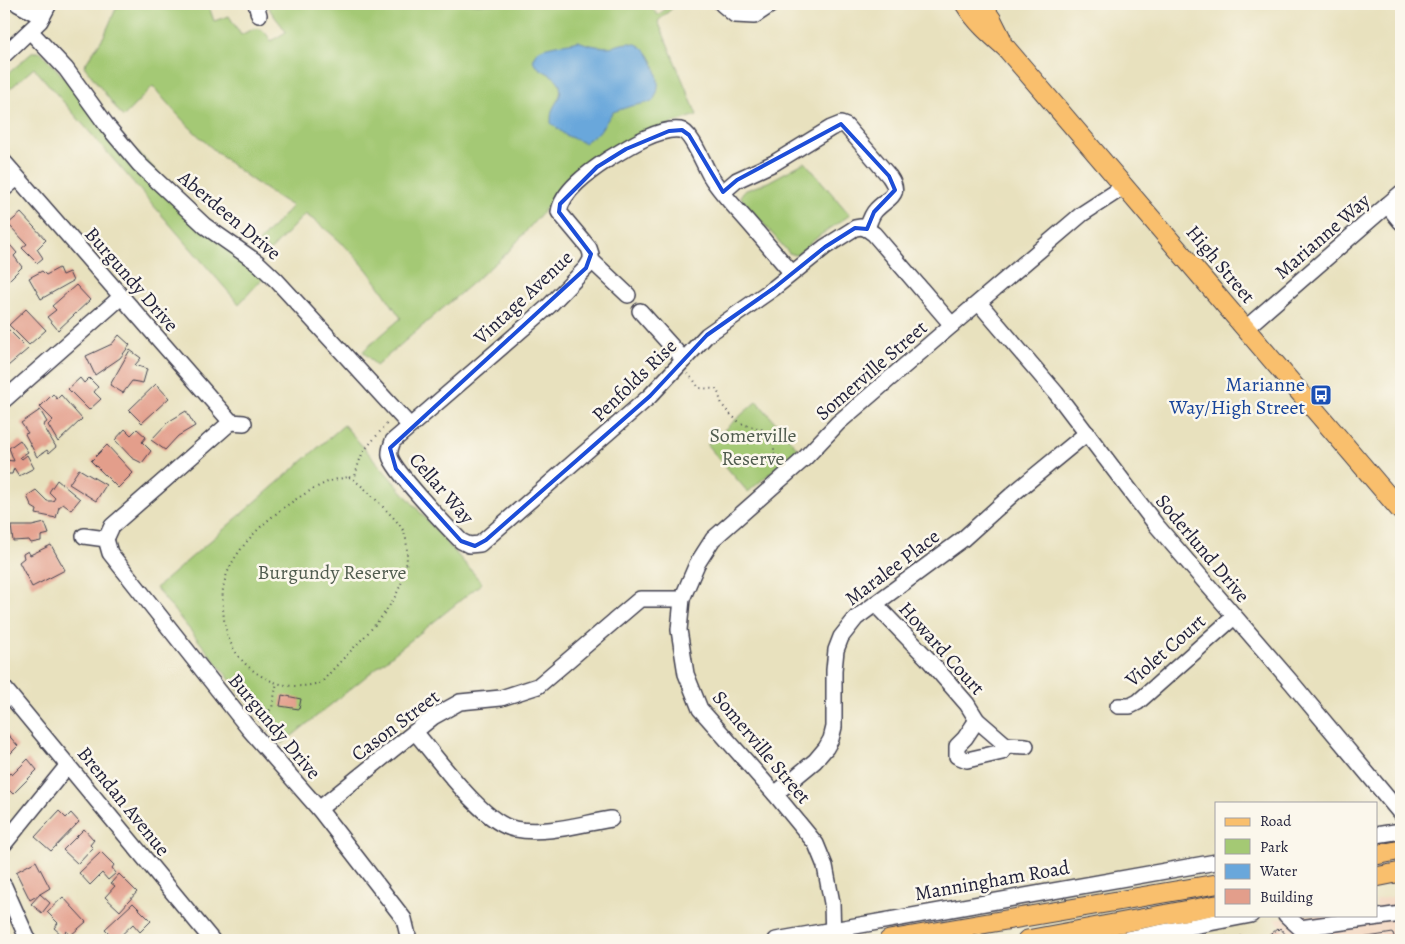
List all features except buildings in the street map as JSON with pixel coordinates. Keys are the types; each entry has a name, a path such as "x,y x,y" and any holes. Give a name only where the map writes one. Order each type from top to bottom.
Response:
{"main road":[{"name":"High Street","path":"965,4 973,17 1006,48 1121,180 1401,512"},
{"name":"High Street","path":"982,4 1006,48"},
{"path":"1378,855 1401,850"},
{"path":"1378,877 1401,872"},
{"name":"Manningham Road","path":"890,940 1215,884"},
{"path":"1027,940 1072,935 1136,933 1215,905"}],"street":[{"path":"4,55 30,31 45,10 18,4"},
{"path":"722,4 735,15 754,16 772,4"},
{"name":"Aberdeen Drive","path":"30,31 66,70 108,127 139,164 205,226 258,264 277,281 410,426"},
{"path":"723,192 737,180 774,163 831,128 841,124 846,126 895,185 892,196 874,212 867,229 874,234 952,325"},
{"name":"Vintage Avenue","path":"410,426 549,306 586,268 591,260 591,254 559,212 560,204 572,188 596,167 649,137 669,131 682,130 689,135 712,178 792,273"},
{"name":"Burgundy Drive","path":"4,162 121,297 238,422 112,526 106,539 110,553 250,729 319,809 404,919 409,940"},
{"path":"4,189 17,178"},
{"name":"Somerville Street","path":"840,935 825,866 816,844 700,709 686,674 679,630 682,599 697,564 714,539 785,477 838,423 1121,180"},
{"name":"Marianne Way","path":"1246,328 1401,193"},
{"path":"1387,206 1401,222"},
{"name":"Penfolds Rise","path":"475,546 486,540 650,396 707,335 774,288 825,247 855,228 867,229"},
{"path":"591,260 628,295"},
{"path":"4,400 121,297"},
{"name":"Soderlund Drive","path":"979,302 1056,393 1157,526 1292,683 1401,814"},
{"path":"640,310 682,363"},
{"name":"Cellar Way","path":"410,426 393,441 389,456 392,463 456,536 469,545 475,546"},
{"name":"Maralee Place","path":"775,794 815,761 826,748 834,727 836,650 841,637 856,618 962,538 1014,492 1087,434"},
{"path":"84,536 106,539"},
{"name":"Cason Street","path":"319,809 415,732 432,716 460,702 501,698 538,686 640,599 682,599"},
{"name":"Howard Court","path":"875,604 928,659 967,704 977,720 1006,745 1002,752 967,760 957,756 957,746 977,720"},
{"name":"Violet Court","path":"1118,706 1130,706 1138,702 1234,617"},
{"name":"Brendan Avenue","path":"4,688 212,940"},
{"path":"415,732 473,801 491,817 514,829 543,831 611,819"},
{"path":"1006,745 1026,746"},
{"path":"4,844 68,765"},
{"path":"1378,835 1401,831"},
{"name":"Manningham Road","path":"776,940 840,935 1215,862"},
{"path":"4,886 28,940"},
{"path":"1125,900 1136,933"},
{"path":"1378,916 1401,914"},
{"path":"1121,940 1136,933 1245,916"},
{"path":"1287,916 1300,928 1302,921 1373,916"}],"path":[{"path":"682,363 698,388 716,389 719,392 722,403 739,422 762,429 770,435 774,443 774,461 785,477"},
{"path":"354,480 363,452 397,412"},
{"path":"349,477 354,480 362,485 402,528 407,544 407,559 396,598 386,612 322,682 308,687 277,682 255,672 242,661 230,646 222,605 223,587 230,568 243,545 260,527 283,508 331,481 349,477"},
{"path":"250,729 272,708 277,682"}],"highlighted area":[{"path":"841,124 889,176 895,190 874,212 867,229 855,228 825,247 774,288 707,335 650,396 486,540 475,546 461,541 396,469 390,448 586,268 591,254 559,212 560,204 597,167 626,149 669,131 682,130 689,135 723,192 737,180"}],"shaded area":[{"path":"1401,895 1401,940 1293,940 1275,919 1292,916 1378,916 1378,900"}],"green space":[{"path":"118,4 208,4 214,21 229,16 241,35 258,29 264,32 271,41 286,32 267,4 648,4 658,15 672,4 677,4 658,21 697,115 656,129 566,185 508,252 376,366 363,351 401,318 354,255 331,233 305,214 270,251 258,243 292,206 253,181 217,152 184,121 153,86 123,117 84,66 104,36"},
{"path":"33,52 41,52 76,91 264,277 239,304 34,68 4,94 4,77"},
{"path":"805,162 850,215 819,236 796,255 789,253 742,199 741,195 744,191 768,182"},
{"name":"Somerville Reserve","path":"757,401 798,449 748,492 707,445"},
{"name":"Burgundy Reserve","path":"344,425 482,583 282,744 156,588"}],"water":[{"path":"578,41 604,47 628,43 639,45 650,57 658,82 658,89 652,102 613,112 599,132 584,143 565,135 551,123 552,111 561,90 560,86 558,81 536,65 534,61 535,54 541,49"}],"place":[{"name":"Marianne Way/High Street","path":"1321,395"}]}
